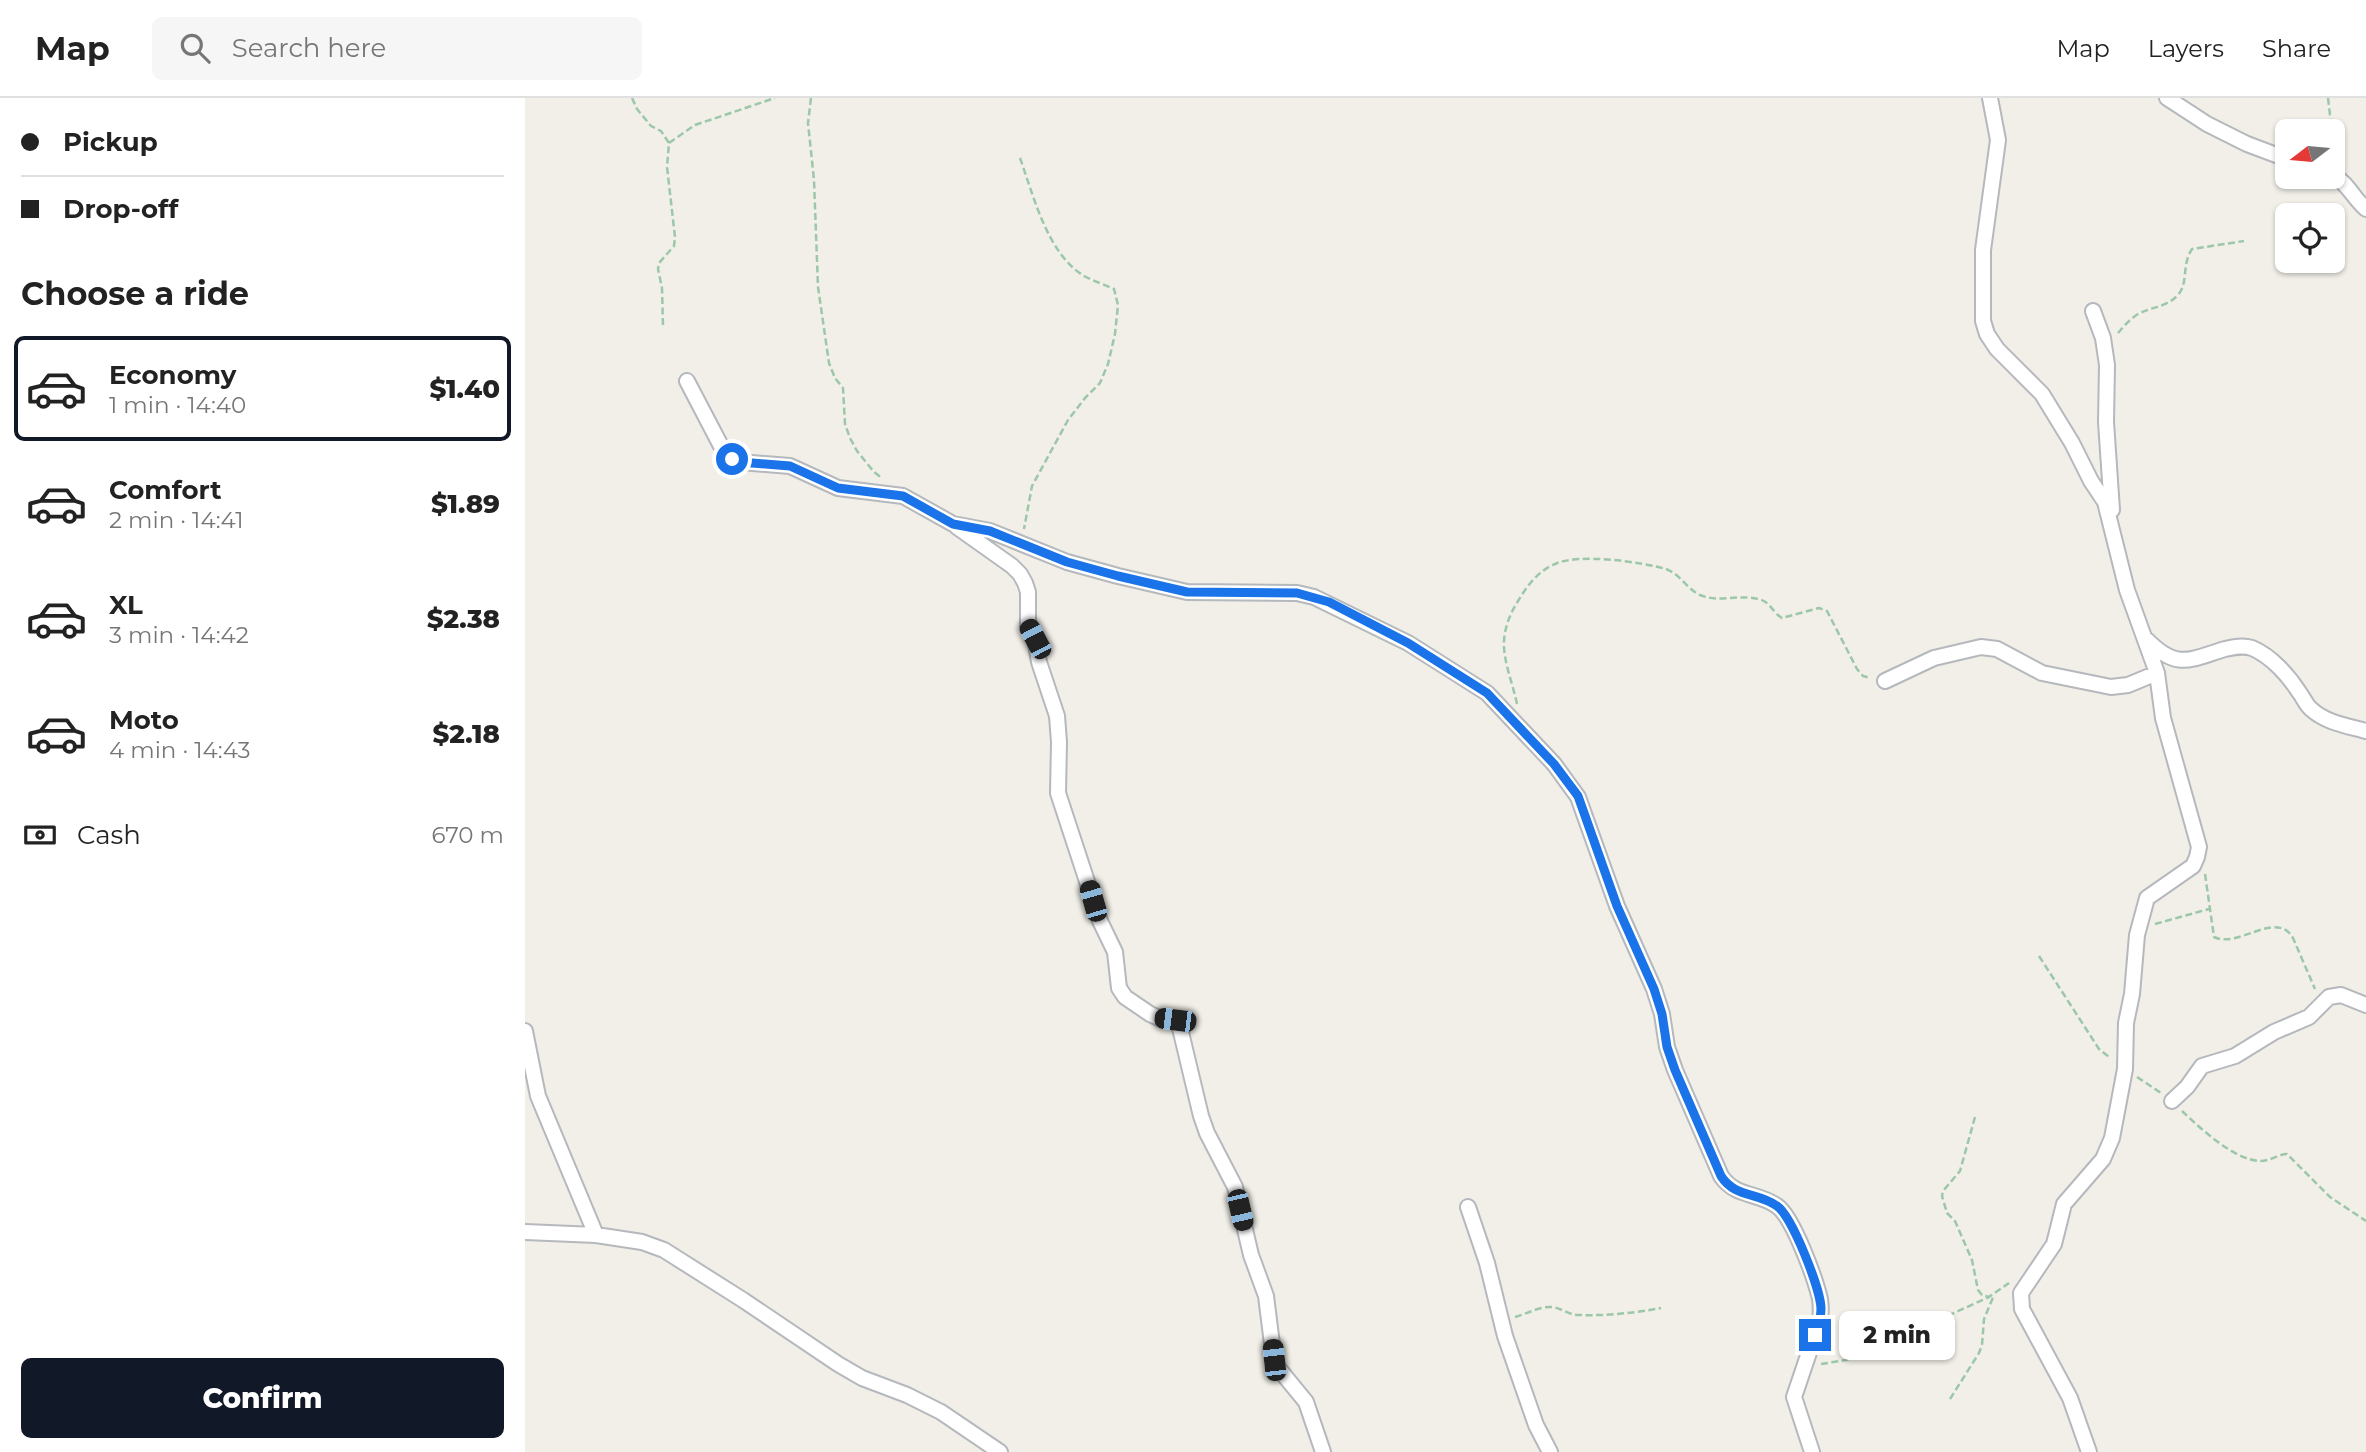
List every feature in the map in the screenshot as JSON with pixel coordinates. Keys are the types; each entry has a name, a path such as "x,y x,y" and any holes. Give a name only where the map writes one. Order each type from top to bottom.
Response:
{"street":[{"path":"1990,98 1998,140 1983,250 1983,321 1987,334 1997,349 2042,394 2105,502 2112,536 2157,673 2163,718 2199,846 2193,866 2147,898 2139,929 2126,1023 2125,1069 2112,1138 2103,1159 2064,1204 2054,1244 2021,1293 2022,1310 2070,1398 2088,1452"},
{"path":"2167,98 2207,124 2275,154"},
{"path":"2345,184 2355,200 2366,209"},
{"path":"2093,311 2106,350 2106,422 2112,536"},
{"path":"687,381 721,446 732,459 790,466 838,488 903,496 953,524 1012,566 1025,583 1028,592 1028,626 1035,639 1039,662 1057,716 1058,793 1100,921 1115,952 1119,988 1125,997 1150,1014 1177,1021 1179,1024 1201,1116 1235,1187 1251,1255 1266,1296 1274,1360 1306,1402 1323,1452"},
{"path":"953,524 990,531 1091,570 1187,592 1297,593 1314,597 1408,643 1487,693 1554,764 1578,796 1617,906 1654,989 1675,1070 1721,1176 1728,1186 1735,1190 1779,1206 1801,1244 1821,1309 1820,1320 1794,1397 1812,1452"},
{"path":"2144,636 2160,652 2180,660 2235,647 2252,649 2264,655 2285,673 2309,708 2335,723 2366,731"},
{"path":"1885,681 1934,658 1981,647 1997,649 2042,673 2111,687 2128,685 2157,673"},
{"path":"2172,1101 2187,1087 2202,1066 2235,1056 2274,1032 2309,1017 2329,997 2341,995 2366,1005"},
{"path":"525,1031 538,1096 596,1234"},
{"path":"1468,1206 1487,1263 1501,1321 1536,1425 1550,1452"},
{"path":"525,1232 596,1234 642,1242 664,1250 838,1364 862,1378 907,1395 941,1412 1000,1452"}],"path":[{"path":"632,98 651,126 661,131 670,143 667,167 675,237 674,246 659,263 658,269 662,288 663,326"},
{"path":"670,143 695,125 775,98"},
{"path":"811,98 808,123 814,180 818,287 829,363 843,388 845,424 850,438 866,462 884,480"},
{"path":"2328,98 2337,153 2348,188"},
{"path":"1020,158 1056,247 1083,275 1114,289 1118,305 1115,334 1100,383 1068,420 1032,486 1021,542"},
{"path":"2106,350 2131,319 2139,313 2170,302 2179,294 2185,281 2184,266 2192,249 2244,241"},
{"path":"1517,704 1504,645 1505,626 1528,585 1544,570 1571,560 1617,561 1670,570 1697,594 1711,598 1759,599 1767,602 1778,617 1782,618 1819,608 1827,611 1863,676 1885,681"},
{"path":"2199,846 2207,882 2213,933 2217,939 2238,937 2275,926 2289,931 2311,982 2321,996 2329,997"},
{"path":"2139,929 2209,909"},
{"path":"2039,956 2099,1049 2172,1101 2200,1128 2234,1152 2253,1160 2264,1161 2287,1154 2330,1197 2366,1222"},
{"path":"1975,1117 1960,1171 1943,1191 1942,1196 1947,1213 1955,1221 1972,1260 1978,1290 1989,1297"},
{"path":"1803,1367 1846,1360 1864,1354 1989,1297 2016,1279"},
{"path":"1950,1399 1979,1353 1984,1319 1996,1292"},
{"path":"1501,1321 1549,1307 1571,1315 1630,1314 1661,1308"}],"route":[{"path":"732,459 790,466 838,488 903,496 953,524 990,531 1091,570 1187,592 1297,593 1314,597 1329,602 1408,643 1487,693 1554,764 1578,796 1617,906 1654,989 1675,1070 1721,1176 1728,1186 1735,1190 1779,1206 1801,1244 1821,1309 1815,1335"}]}
